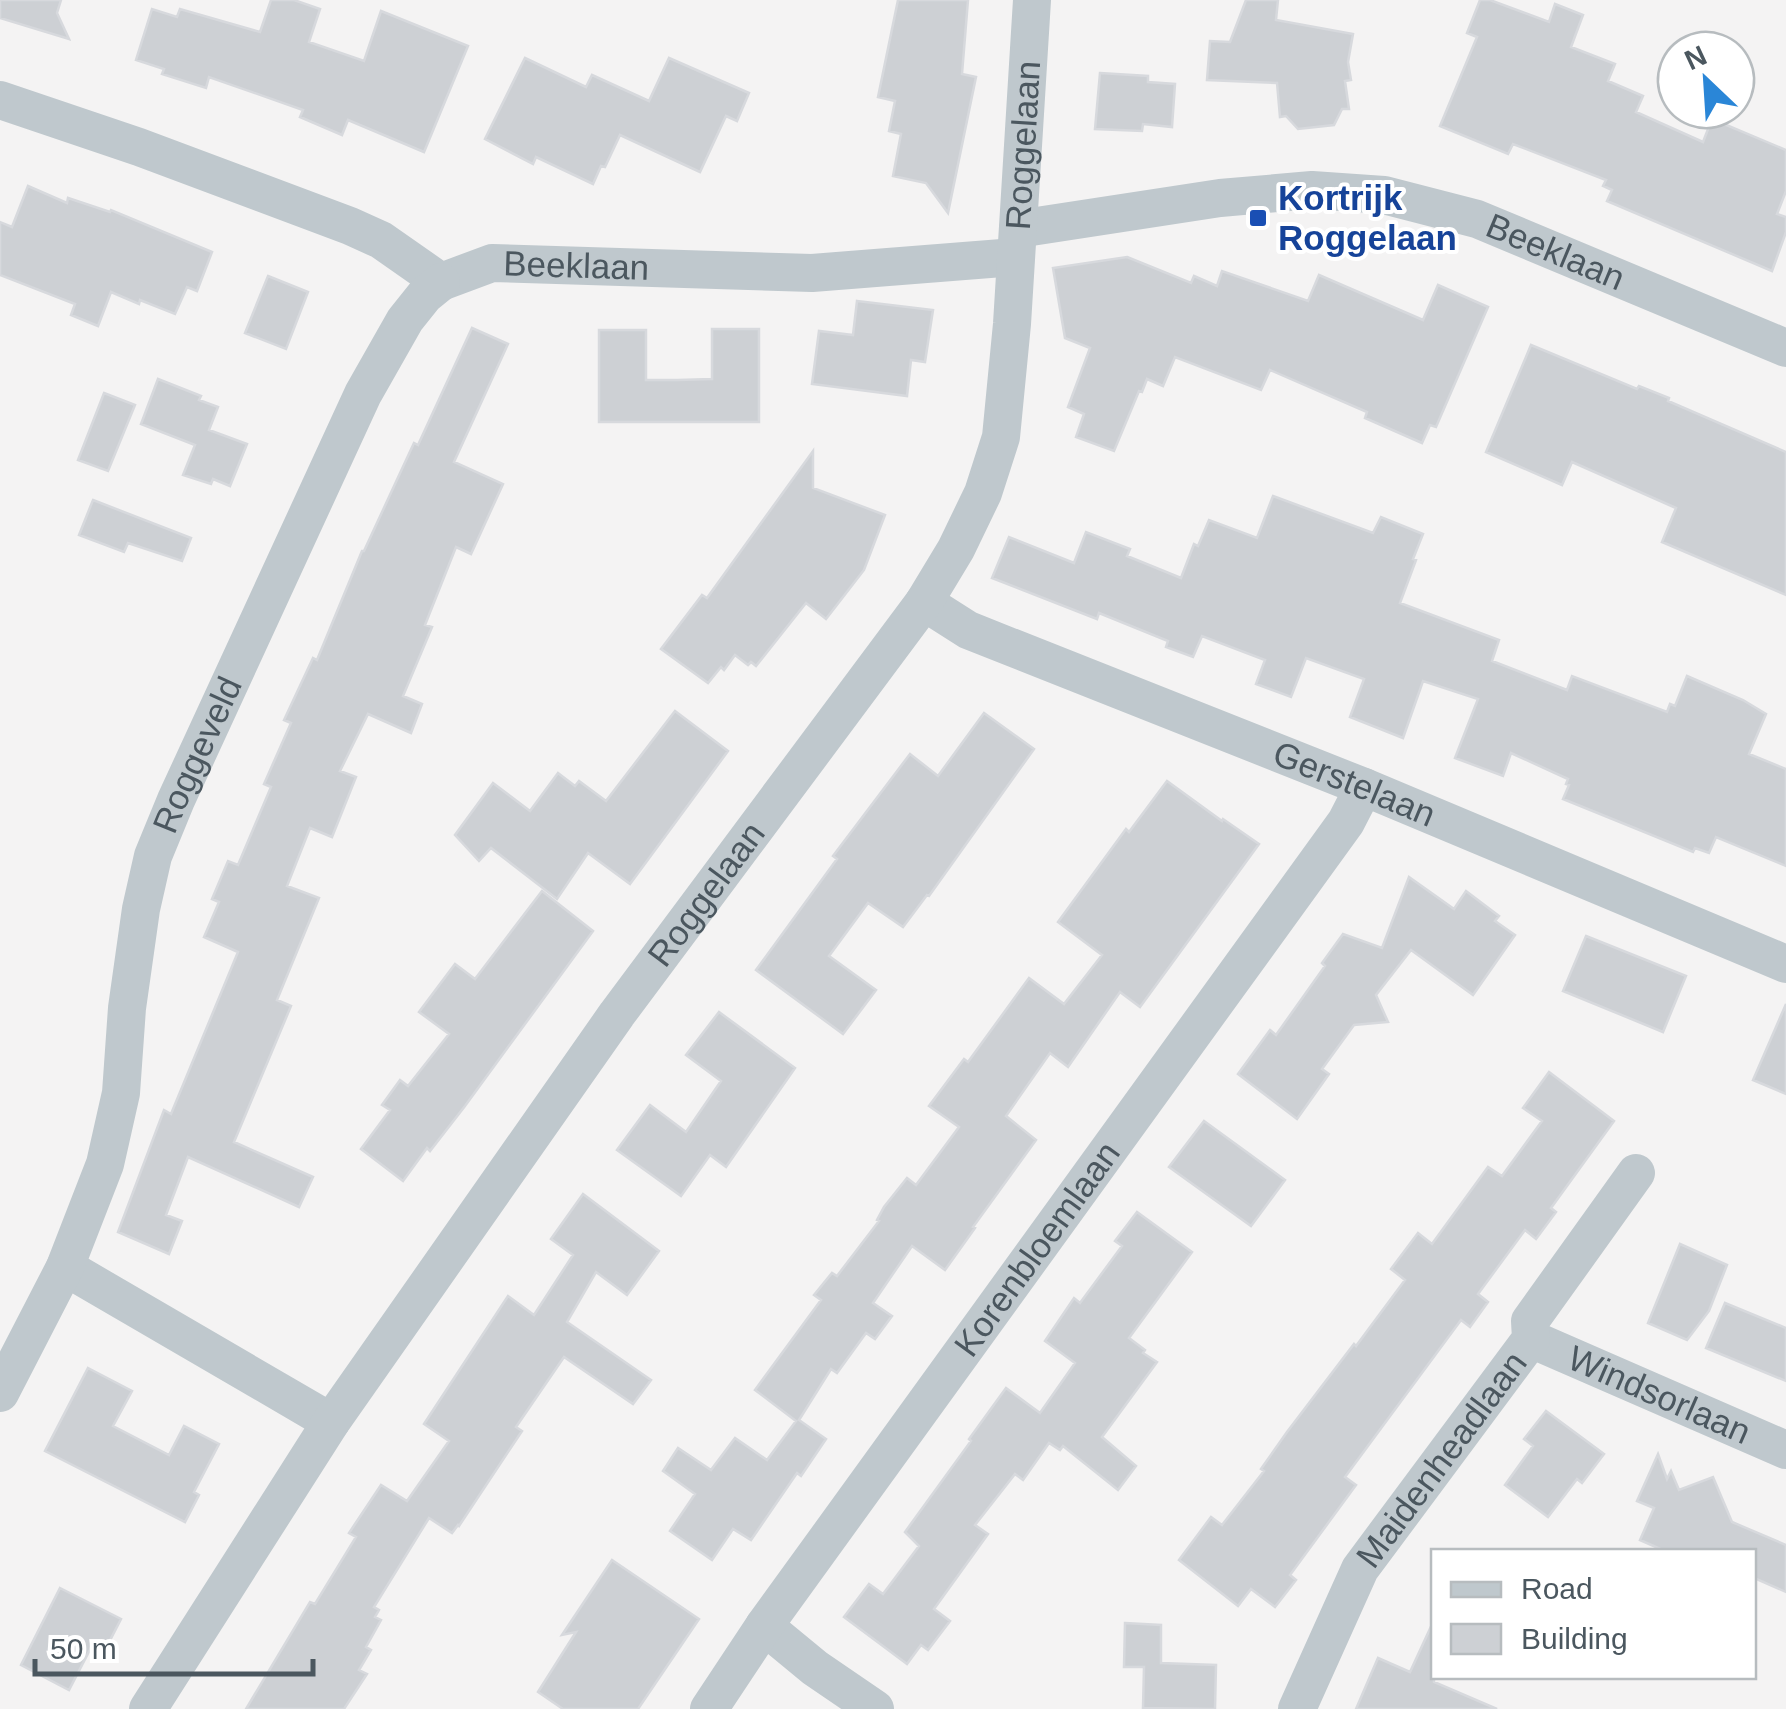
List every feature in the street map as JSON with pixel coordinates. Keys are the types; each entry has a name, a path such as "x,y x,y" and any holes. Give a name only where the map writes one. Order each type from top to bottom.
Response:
{"street":[{"name":"Roggelaan","path":"148,1709 331,1422 618,1014 924,602 956,549 984,494 1001,438 1032,0"},
{"path":"0,100 350,226 380,240 441,282"},
{"name":"Beeklaan","path":"441,282 492,263 812,273 1016,243 1220,198 1312,190 1384,195 1478,218 1786,348"},
{"name":"Roggeveld","path":"0,1393 65,1267 105,1164 121,1093 126,1008 153,856 363,394 405,320 441,282"},
{"name":"Gerstelaan","path":"924,602 968,630 1364,787 1786,964"},
{"name":"Korenbloemlaan","path":"709,1709 764,1626 1346,822 1364,787"},
{"name":"Maidenheadlaan","path":"1297,1709 1360,1570 1531,1339 1530,1321 1636,1173"},
{"path":"65,1267 331,1422"},
{"name":"Windsorlaan","path":"1531,1339 1786,1450"},
{"path":"764,1626 815,1668 875,1709"}],"building":[{"path":"0,0 61,0 57,13 69,39 0,18"},
{"path":"271,0 294,0 320,9 309,42 364,61 381,11 468,46 424,152 348,120 342,135 300,117 303,110 209,77 206,88 162,74 164,69 136,60 152,9 177,17 180,9 260,32"},
{"path":"898,0 968,0 962,74 976,77 948,213 926,183 893,176 901,134 889,131 895,101 878,97"},
{"path":"1246,0 1278,0 1276,20 1353,34 1348,62 1351,80 1345,81 1349,109 1342,109 1334,125 1298,129 1286,116 1280,117 1277,83 1207,80 1210,41 1230,42"},
{"path":"1480,0 1490,0 1549,22 1555,4 1583,15 1571,47 1615,64 1608,81 1643,96 1636,112 1656,121 1656,130 1676,130 1703,142 1708,130 1738,130 1786,150 1786,191 1777,214 1786,217 1786,232 1772,271 1607,201 1612,190 1603,186 1606,180 1513,144 1508,154 1440,126 1477,37 1467,33"},
{"path":"525,58 586,87 592,75 649,101 669,58 749,93 737,121 726,116 700,172 620,135 593,184 536,157 533,164 485,139"},
{"path":"1100,73 1148,76 1148,82 1175,84 1172,127 1143,124 1142,131 1095,129"},
{"path":"28,186 67,203 68,198 111,210 212,252 197,291 187,287 175,314 111,292 98,326 71,315 75,304 0,275 0,222 12,227"},
{"path":"1127,257 1191,283 1194,276 1217,286 1222,271 1308,301 1319,275 1423,320 1438,285 1488,307 1436,427 1430,425 1422,443 1365,418 1367,412 1270,370 1261,390 1175,357 1163,386 1147,379 1142,392 1139,391 1114,451 1076,437 1084,414 1068,407 1090,348 1065,338 1053,268"},
{"path":"268,276 308,292 286,349 245,333"},
{"path":"857,301 933,310 925,362 911,360 907,396 812,384 819,331 853,335"},
{"path":"472,328 508,344 454,462 503,484 471,554 456,547 425,625 432,627 403,696 422,704 411,733 368,714 340,771 356,777 332,837 310,828 287,886 319,898 277,1000 291,1006 234,1142 313,1177 299,1207 188,1157 166,1215 182,1221 169,1254 118,1232 164,1110 171,1114 238,952 204,937 219,902 212,899 228,861 238,865 271,787 264,784 291,723 284,720 313,658 317,660 362,551 414,443 418,445"},
{"path":"712,329 759,329 759,422 599,422 599,330 646,330 646,380 678,380 712,379"},
{"path":"1531,345 1637,389 1639,386 1669,398 1668,401 1786,452 1786,595 1662,542 1676,508 1572,462 1562,485 1486,452"},
{"path":"158,379 218,407 209,430 247,444 230,486 183,475 195,445 141,424"},
{"path":"104,393 135,405 108,471 78,460"},
{"path":"813,451 813,488 885,515 864,570 826,619 806,603 756,666 735,655 708,683 661,649 702,595 707,598"},
{"path":"1273,496 1373,533 1381,517 1423,534 1400,603 1499,640 1492,661 1567,690 1572,676 1667,712 1670,704 1675,706 1687,676 1766,714 1749,754 1786,769 1786,866 1716,837 1709,853 1695,848 1693,852 1563,799 1568,779 1511,753 1503,776 1455,758 1478,699 1423,681 1403,738 1350,717 1364,679 1306,658 1291,697 1256,684 1265,660 1202,636 1193,657 1166,647 1168,641 1099,613 1097,619 992,578 1009,537 1074,563 1086,532 1130,549 1127,556 1181,578 1194,544 1198,546 1209,520 1257,538"},
{"path":"93,500 191,538 182,561 128,543 124,552 79,535"},
{"path":"675,711 728,751 630,884 588,853 557,899 491,848 479,861 455,835 493,783 530,811 558,773 575,786 579,781 606,801"},
{"path":"984,713 1034,749 903,927 868,903 829,956 876,990 843,1034 756,970 837,859 833,856 910,754 938,776"},
{"path":"1167,781 1259,844 1140,1007 1120,992 1068,1067 1050,1053 1006,1116 1036,1140 945,1270 912,1246 873,1303 892,1316 875,1339 866,1333 837,1373 831,1369 799,1420 826,1439 801,1476 797,1473 751,1540 733,1529 712,1560 670,1531 695,1494 663,1471 678,1448 711,1470 735,1438 767,1460 796,1421 755,1390 821,1300 814,1295 832,1273 837,1276 907,1178 916,1185 959,1127 929,1106 964,1059 968,1062 1029,978 1064,1004 1102,955 1058,922 1126,829 1129,832"},
{"path":"1409,877 1454,909 1466,891 1499,916 1495,921 1515,935 1473,995 1411,950 1376,995 1388,1022 1354,1025 1322,1069 1329,1074 1297,1119 1238,1074 1270,1030 1276,1035 1343,934 1382,948"},
{"path":"542,891 593,931 465,1106 403,1181 361,1149 390,1110 382,1105 400,1080 408,1086 449,1034 419,1012 455,964 475,979"},
{"path":"1586,936 1686,976 1663,1032 1563,991"},
{"path":"1786,1004 1786,1094 1753,1080"},
{"path":"719,1012 795,1068 726,1167 710,1155 681,1196 617,1150 650,1105 686,1132 721,1081 686,1055"},
{"path":"1549,1072 1614,1121 1551,1208 1556,1212 1536,1239 1525,1230 1478,1294 1488,1302 1470,1327 1461,1320 1345,1477 1356,1485 1290,1575 1296,1580 1275,1607 1251,1589 1238,1606 1179,1560 1211,1517 1222,1525 1264,1471 1261,1469 1287,1432 1405,1280 1391,1269 1418,1233 1432,1244 1488,1167 1502,1176 1542,1121 1523,1108"},
{"path":"1204,1121 1285,1180 1251,1226 1169,1167"},
{"path":"583,1194 659,1251 627,1295 596,1272 567,1322 651,1380 633,1404 564,1357 516,1427 522,1431 459,1526 452,1533 429,1518 374,1607 379,1610 375,1617 381,1620 359,1670 367,1674 344,1709 246,1709 310,1602 315,1604 356,1537 349,1533 381,1485 407,1501 449,1441 424,1424 508,1296 534,1315 573,1255 551,1239"},
{"path":"1137,1212 1192,1252 1129,1338 1157,1362 1102,1437 1136,1466 1118,1490 1063,1446 1060,1450 1049,1443 1023,1480 1015,1474 975,1525 988,1534 934,1609 950,1621 928,1650 921,1645 907,1664 844,1617 869,1584 883,1594 919,1546 905,1532 1006,1388 1040,1413 1075,1363 1045,1341 1074,1298 1080,1303 1122,1246 1115,1241"},
{"path":"1680,1244 1727,1265 1709,1311 1687,1340 1648,1323"},
{"path":"1725,1303 1786,1328 1786,1381 1706,1348"},
{"path":"88,1368 132,1391 113,1426 169,1455 184,1426 219,1444 194,1492 199,1495 185,1522 45,1451"},
{"path":"1546,1411 1604,1454 1582,1483 1577,1479 1548,1517 1505,1485 1533,1446 1524,1439"},
{"path":"1658,1454 1667,1479 1671,1471 1679,1490 1713,1477 1732,1522 1786,1545 1786,1592 1756,1579 1756,1549 1660,1549 1640,1540 1654,1508 1637,1501"},
{"path":"612,1560 699,1619 638,1709 563,1709 538,1692 576,1632 562,1635"},
{"path":"60,1588 121,1619 105,1650 93,1644 69,1690 21,1665"},
{"path":"1125,1623 1161,1625 1161,1663 1216,1665 1215,1709 1143,1708 1144,1667 1124,1667"},
{"path":"1431,1626 1431,1679 1497,1709 1356,1709 1378,1658 1410,1672"}],"place":[{"name":"Kortrijk Roggelaan","path":"1258,218"}]}
